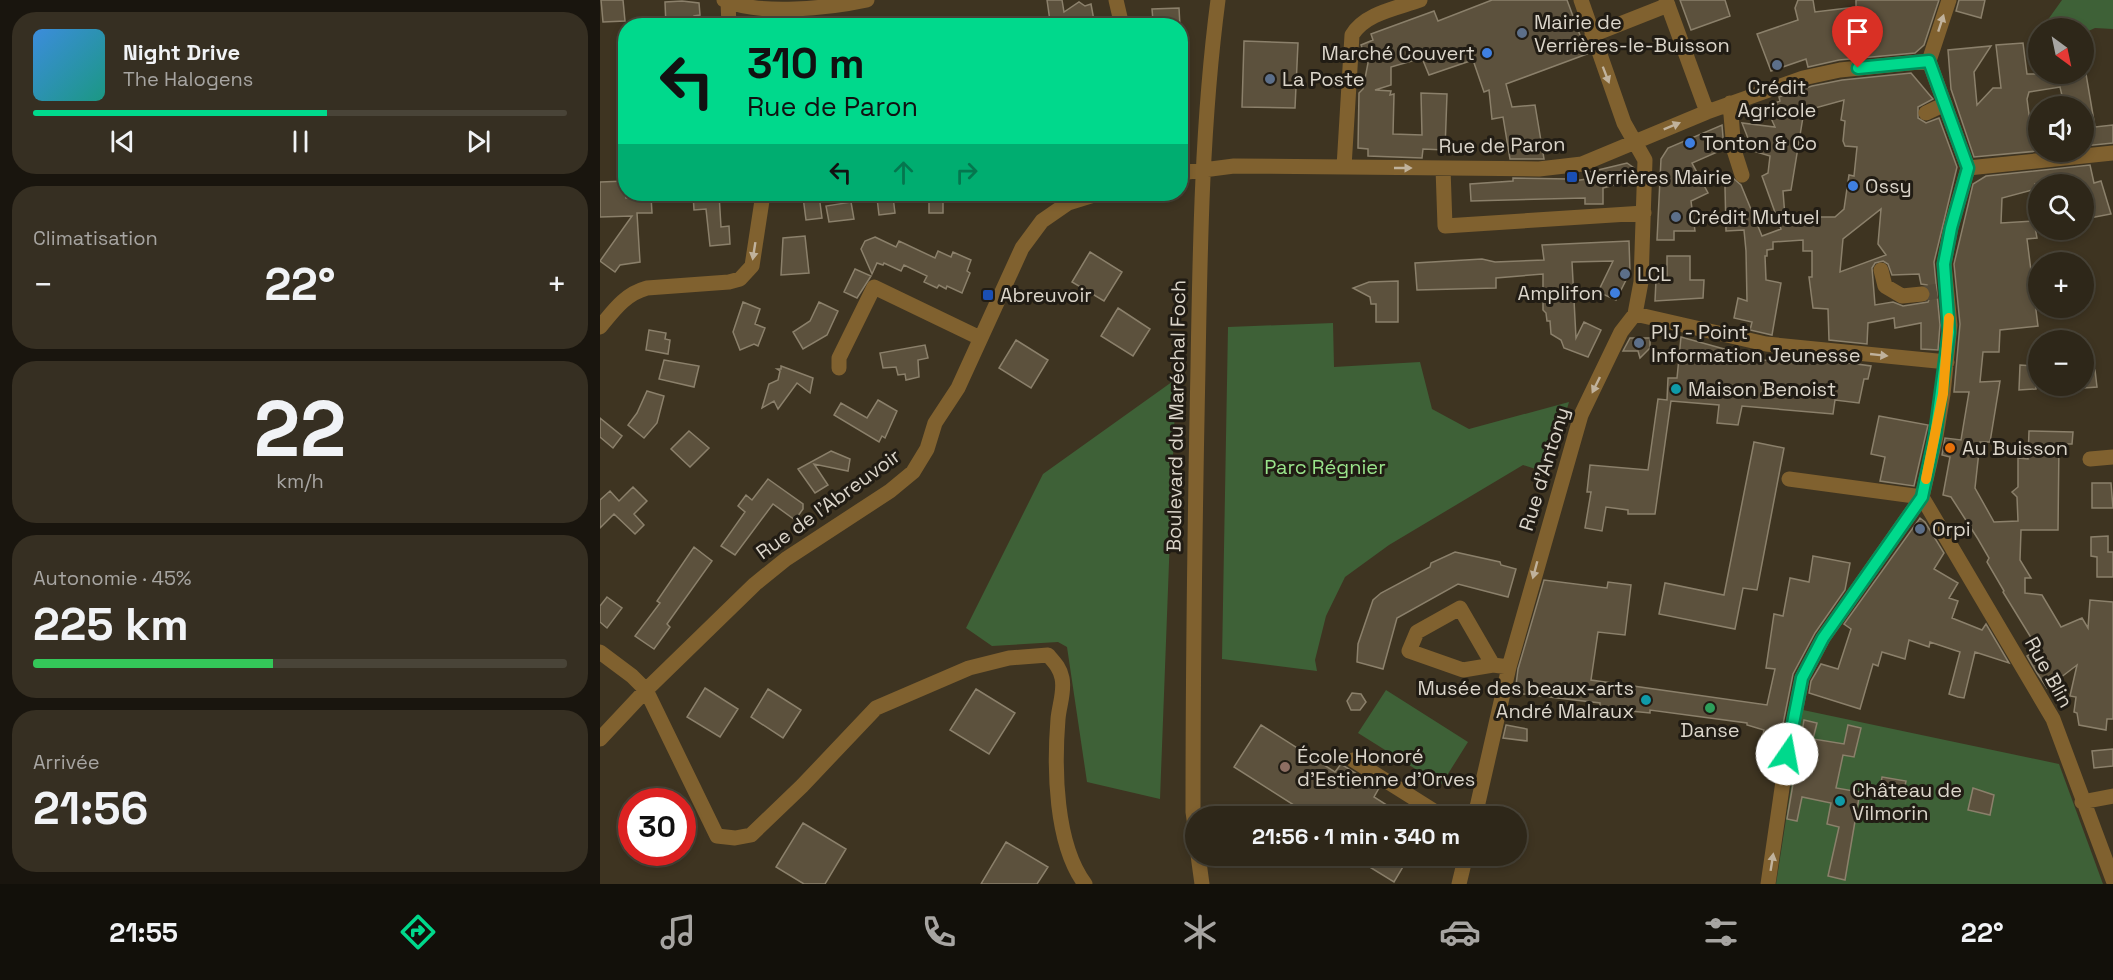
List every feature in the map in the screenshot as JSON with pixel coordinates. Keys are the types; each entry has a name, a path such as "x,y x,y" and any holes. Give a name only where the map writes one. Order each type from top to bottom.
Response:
{"street":[{"path":"728,18 726,1 792,8 867,0"},
{"path":"1116,0 1120,18"},
{"name":"Boulevard du Maréchal Foch","path":"1193,806 1192,636 1203,169 1211,50 1218,0"},
{"path":"1344,167 1352,34 1356,27 1372,17 1420,0"},
{"name":"Rue d'Antony","path":"1476,806 1509,668 1552,510 1581,416 1621,333 1635,314 1641,282 1646,160 1624,123 1581,0"},
{"path":"1768,884 1787,754 1802,678 1823,638 1922,497 1947,362 1950,325 1942,291 1946,253 1968,168 1929,61 1949,0"},
{"path":"1592,35 1667,3 1707,112"},
{"name":"Rue de Paron","path":"1203,169 1234,166 1539,169 1582,164 1764,91 1840,70 1929,61"},
{"path":"1730,103 1734,150 1742,175"},
{"path":"1926,113 1945,104"},
{"path":"1968,168 2113,153"},
{"path":"1443,168 1445,226 1644,213"},
{"path":"1188,172 1203,169"},
{"path":"600,327 623,300 635,291 647,288 729,282 747,274 752,266 762,201"},
{"name":"Rue de l'Abreuvoir","path":"600,739 645,690 755,584 786,559 890,491 913,472 927,449 935,423 958,388 1022,248 1042,221 1074,201"},
{"path":"1881,270 1885,286 1902,296 1922,294"},
{"path":"839,368 839,358 874,287 980,338"},
{"path":"1635,314 1766,344 1947,362"},
{"path":"2090,459 2113,457"},
{"path":"1789,479 1922,497"},
{"name":"Rue Blin","path":"1922,497 1928,502 2053,720 2113,880"},
{"path":"1492,665 1460,608 1417,632 1409,651 1463,670 1492,665 1509,668"},
{"path":"600,652 632,676 645,690 717,836 735,838 751,834 802,786 876,708 969,668 1009,658 1048,655 1059,667 1063,681 1058,730 1059,794 1064,838 1085,884"},
{"path":"1353,760 1426,806"},
{"path":"2082,802 2113,796"},
{"path":"1200,866 1202,884"},
{"path":"1460,884 1464,866"}],"green space":[{"path":"2062,0 2113,0 2113,29 2094,28 2094,18 2049,18"},
{"name":"Parc Régnier","path":"1333,323 1334,367 1420,362 1432,409 1469,429 1569,402 1548,473 1523,465 1389,545 1345,577 1326,616 1315,660 1317,671 1222,659 1228,327"},
{"path":"1176,379 1160,799 1087,782 1067,647 1058,642 992,646 966,628 1043,474"},
{"path":"1386,690 1468,742 1441,785 1358,733"},
{"path":"1803,710 2059,764 2103,884 1776,884"}],"building":[{"path":"601,0 623,0 625,18 618,18 618,21 603,22"},
{"path":"1047,0 1062,0 1064,12 1079,2 1085,6 1091,4 1094,18 1050,18"},
{"path":"1492,0 1567,0 1587,54 1506,84 1512,107 1535,105 1544,159 1510,159 1503,117 1492,119 1489,90 1484,92 1473,60 1429,75 1422,58 1391,67 1391,85 1375,90 1391,91 1390,95 1394,94 1393,134 1422,135 1421,93 1447,94 1445,150 1423,149 1422,158 1368,156 1368,149 1358,148 1359,93 1363,89 1368,63 1361,45 1373,40 1371,34 1434,11 1438,21"},
{"path":"1680,0 1725,0 1730,16 1691,30"},
{"path":"1798,0 1813,0 1815,12 1856,7 1856,0 1939,0 1924,45 1915,53 1839,60 1808,67 1806,59 1771,71 1757,34 1798,20 1795,8"},
{"path":"1959,0 1985,0 1981,18 1956,11"},
{"path":"665,2 699,3 700,15 694,18 666,18"},
{"path":"1179,8 1180,18 1153,18 1152,9"},
{"name":"La Poste","path":"1244,41 1298,43 1295,108 1242,107"},
{"path":"2023,43 2028,84 2088,84 2090,96 2062,96 2060,87 2029,92 2027,99 2028,152 1974,157 1951,89 1948,50 1991,46 1974,72 1977,105 1993,88 2001,88 1996,45"},
{"path":"1911,73 1933,99 1918,107 1918,118 1926,123 1939,118 1957,167 1934,262 1940,325 1938,350 1921,349 1921,323 1895,328 1894,318 1868,323 1867,344 1829,340 1828,309 1813,308 1809,277 1812,277 1812,251 1803,251 1803,240 1773,242 1773,249 1767,250 1767,256 1765,256 1766,280 1781,283 1772,335 1750,330 1752,322 1734,318 1738,298 1747,301 1746,251 1744,230 1726,231 1725,187 1728,180 1733,178 1741,185 1762,236 1781,229 1762,176 1768,173 1770,156 1753,151 1742,123 1775,127 1766,107 1780,101 1779,97 1812,86 1842,80","holes":["1844,100 1841,120 1845,121 1843,141 1845,146 1857,147 1854,176 1849,175 1844,209 1835,217 1785,217 1783,191 1791,190 1804,111","1881,209 1878,244 1886,255 1840,272 1843,239","1883,261 1888,264 1892,275 1919,274 1921,284 1927,285 1932,292 1928,302 1903,306 1893,302 1875,305 1872,268 1875,263"]},
{"path":"2094,121 2095,127 2113,125 2113,143 2094,145"},
{"path":"1722,125 1724,149 1692,163 1708,193 1691,201 1695,231 1674,231 1674,240 1657,240 1661,159 1668,148"},
{"path":"1627,163 1634,168 1634,180 1603,188 1603,204 1585,204 1585,198 1471,201 1470,184 1513,181 1513,178 1570,179 1573,181 1587,179 1590,172"},
{"path":"2090,165 2092,174 2028,174 2028,191 2002,198 2001,223 2028,221 2028,318 2037,318 2038,326 2000,330 1999,352 1983,352 1980,382 2000,381 1990,442 1980,442 1975,488 1994,522 2018,521 2017,497 2012,492 2018,487 2018,458 2028,459 2029,431 2073,432 2072,444 2059,444 2058,530 2021,530 2020,560 2031,578 2025,578 2025,593 2042,595 2061,627 2082,618 2088,628 2090,600 2113,602 2113,719 2107,719 2106,730 2079,725 2077,713 2074,712 2076,697 2070,696 2077,665 2047,688 2027,656 2038,649 2003,592 1987,562 1989,558 1951,497 1943,495 1950,457 1942,455 1945,438 1961,440 1969,392 1954,392 1960,324 1954,264 1973,184 1986,176"},
{"path":"618,181 618,201 651,201 652,213 637,213 640,262 620,265 615,272 600,261 632,216 600,217 600,182"},
{"path":"2101,181 2111,214 2094,217 2094,183"},
{"path":"693,201 719,201 721,227 729,226 730,244 710,246 706,209 694,210"},
{"path":"804,201 820,201 822,218 806,220"},
{"path":"877,201 894,201 895,213 879,215"},
{"path":"929,201 943,201 943,213 929,213"},
{"path":"851,202 854,219 829,222 826,206"},
{"path":"805,236 809,273 781,275 783,238"},
{"path":"875,237 896,247 899,241 935,258 938,251 951,257 953,252 971,260 967,271 970,273 962,293 947,286 946,289 939,285 937,288 924,282 927,276 904,265 901,271 884,263 883,265 877,263 872,274 861,249 865,241"},
{"path":"1629,241 1630,272 1616,300 1598,292 1613,261 1572,262 1576,338 1584,322 1601,330 1588,357 1564,348 1561,340 1551,334 1550,321 1547,321 1543,310 1543,274 1496,278 1496,288 1417,290 1415,263 1482,259 1495,262 1544,260 1542,245"},
{"path":"1090,252 1122,272 1104,301 1072,282"},
{"path":"1667,256 1690,256 1690,280 1704,280 1703,298 1655,301 1656,280 1667,280"},
{"path":"855,269 871,276 857,298 844,292"},
{"path":"1398,281 1398,322 1376,322 1376,304 1371,304 1370,297 1353,288 1369,282"},
{"path":"743,302 760,309 755,324 765,328 758,346 754,344 740,350 733,332"},
{"path":"819,302 838,311 827,335 803,349 793,332 810,321"},
{"path":"1118,308 1150,329 1133,356 1101,336"},
{"path":"649,330 666,333 665,339 670,340 668,354 646,350"},
{"path":"1681,337 1764,360 1797,363 1827,360 1871,366 1868,379 1864,379 1859,403 1835,400 1833,414 1742,406 1738,425 1717,423 1719,405 1671,401 1655,514 1628,514 1628,510 1606,507 1602,531 1585,528 1591,492 1587,492 1590,465 1648,470 1658,399 1667,400 1668,378 1677,378"},
{"name":"PIJ - Point Information Jeunesse","path":"1630,338 1650,338 1650,348 1640,358 1638,351 1623,351"},
{"path":"1016,340 1048,360 1031,388 999,368"},
{"path":"925,345 928,358 918,360 919,377 906,380 905,374 898,375 896,367 883,368 880,353"},
{"path":"664,360 699,366 694,387 659,379"},
{"path":"2020,365 2028,366 2028,389 2019,390"},
{"path":"781,366 813,378 810,393 797,383 778,409 774,401 762,408 769,384 778,380 780,371 777,369 781,369"},
{"path":"2095,370 2097,387 2094,387"},
{"path":"647,391 664,396 657,423 644,438 628,425 637,413"},
{"path":"878,400 897,411 885,438 882,436 879,442 834,415 841,403 867,418"},
{"path":"1879,416 1928,425 1914,486 1880,481 1885,457 1871,454"},
{"path":"600,418 622,436 613,448 600,437"},
{"path":"689,431 709,448 690,467 671,449"},
{"path":"1754,442 1784,448 1757,590 1743,588 1735,629 1659,614 1665,583 1724,595"},
{"path":"831,451 850,459 848,471 814,464 828,485 815,493 798,469"},
{"path":"768,479 803,504 803,509 795,520 773,504 735,555 721,546 745,512 738,506 746,495 752,500"},
{"path":"2092,483 2111,483 2113,508 2092,508"},
{"path":"633,487 647,501 634,514 644,525 635,534 614,514 600,528 600,500 610,491 619,501"},
{"path":"1920,518 1925,522 1944,553 1934,569 1958,583 1949,598 1958,601 1952,618 1982,630 1986,624 2009,663 1975,652 1964,698 1958,697 1949,694 1960,652 1930,642 1929,647 1909,640 1905,659 1882,652 1878,666 1873,664 1860,709 1809,693 1811,681 1821,664 1838,669 1851,629 1844,624"},
{"path":"2108,536 2108,552 2113,552 2113,577 2097,577 2097,557 2091,556 2091,537"},
{"path":"694,547 712,561 667,624 670,627 654,649 635,636 660,603 657,601"},
{"path":"1455,552 1500,562 1501,565 1516,569 1508,597 1458,584 1397,618 1383,669 1357,662 1358,644 1373,600 1381,593 1430,567 1431,563"},
{"path":"1813,556 1850,563 1845,590 1815,633 1793,674 1779,744 1762,740 1764,730 1747,725 1747,723 1650,710 1650,713 1630,711 1600,707 1600,703 1515,693 1518,669 1544,580 1607,588 1608,582 1631,585 1625,635 1598,632 1591,680 1767,705 1775,669 1766,668 1774,614 1783,616 1790,578 1809,582"},
{"path":"607,597 622,608 607,628 600,622 600,606"},
{"path":"705,688 738,709 720,737 687,717"},
{"path":"768,689 801,710 783,738 751,717"},
{"path":"976,689 1015,713 989,754 950,730"},
{"path":"1352,693 1361,694 1366,702 1360,710 1351,710 1347,701"},
{"name":"Château de Vilmorin","path":"1804,720 1817,723 1813,739 1844,744 1848,725 1861,728 1854,757 1843,755 1836,788 1860,792 1845,880 1828,876 1839,827 1827,824 1831,803 1802,797 1797,821 1787,819"},
{"path":"1261,725 1335,772 1341,764 1379,788 1374,797 1388,806 1295,806 1234,767"},
{"path":"1506,725 1527,729 1527,741 1503,738"},
{"path":"2113,749 2113,766 2094,768 2092,751"},
{"path":"1882,777 1906,781 1903,795 1880,790"},
{"path":"1973,788 1994,795 1990,815 1968,810"},
{"path":"803,823 846,849 825,884 804,884 776,867"},
{"path":"1006,842 1048,867 1037,884 981,884"},
{"path":"1368,866 1403,866 1394,882"}],"tunnel":[{"path":"1922,294 1938,291"}],"slow traffic":[{"path":"1926,479 1943,394 1949,318"}],"place":[{"name":"Mairie de Verrières-le-Buisson","path":"1522,33"},
{"name":"Marché Couvert","path":"1487,53"},
{"name":"Crédit Agricole","path":"1777,65"},
{"name":"La Poste","path":"1270,79"},
{"name":"Tonton & Co","path":"1690,143"},
{"name":"Verrières Mairie","path":"1572,177"},
{"name":"Ossy","path":"1853,186"},
{"name":"Crédit Mutuel","path":"1676,217"},
{"name":"LCL","path":"1625,274"},
{"name":"Amplifon","path":"1615,293"},
{"name":"Abreuvoir","path":"988,295"},
{"name":"PIJ - Point Information Jeunesse","path":"1639,343"},
{"name":"Maison Benoist","path":"1676,389"},
{"name":"Au Buisson","path":"1950,448"},
{"name":"Orpi","path":"1920,529"},
{"name":"Musée des beaux-arts André Malraux","path":"1646,700"},
{"name":"Danse","path":"1710,708"},
{"name":"École Honoré d'Estienne d'Orves","path":"1285,767"},
{"name":"Château de Vilmorin","path":"1840,801"}],"route":[{"path":"1787,754 1802,678 1823,638 1887,550 1922,497 1947,362 1950,325 1944,264 1951,228 1968,168 1929,61 1858,68"}]}
